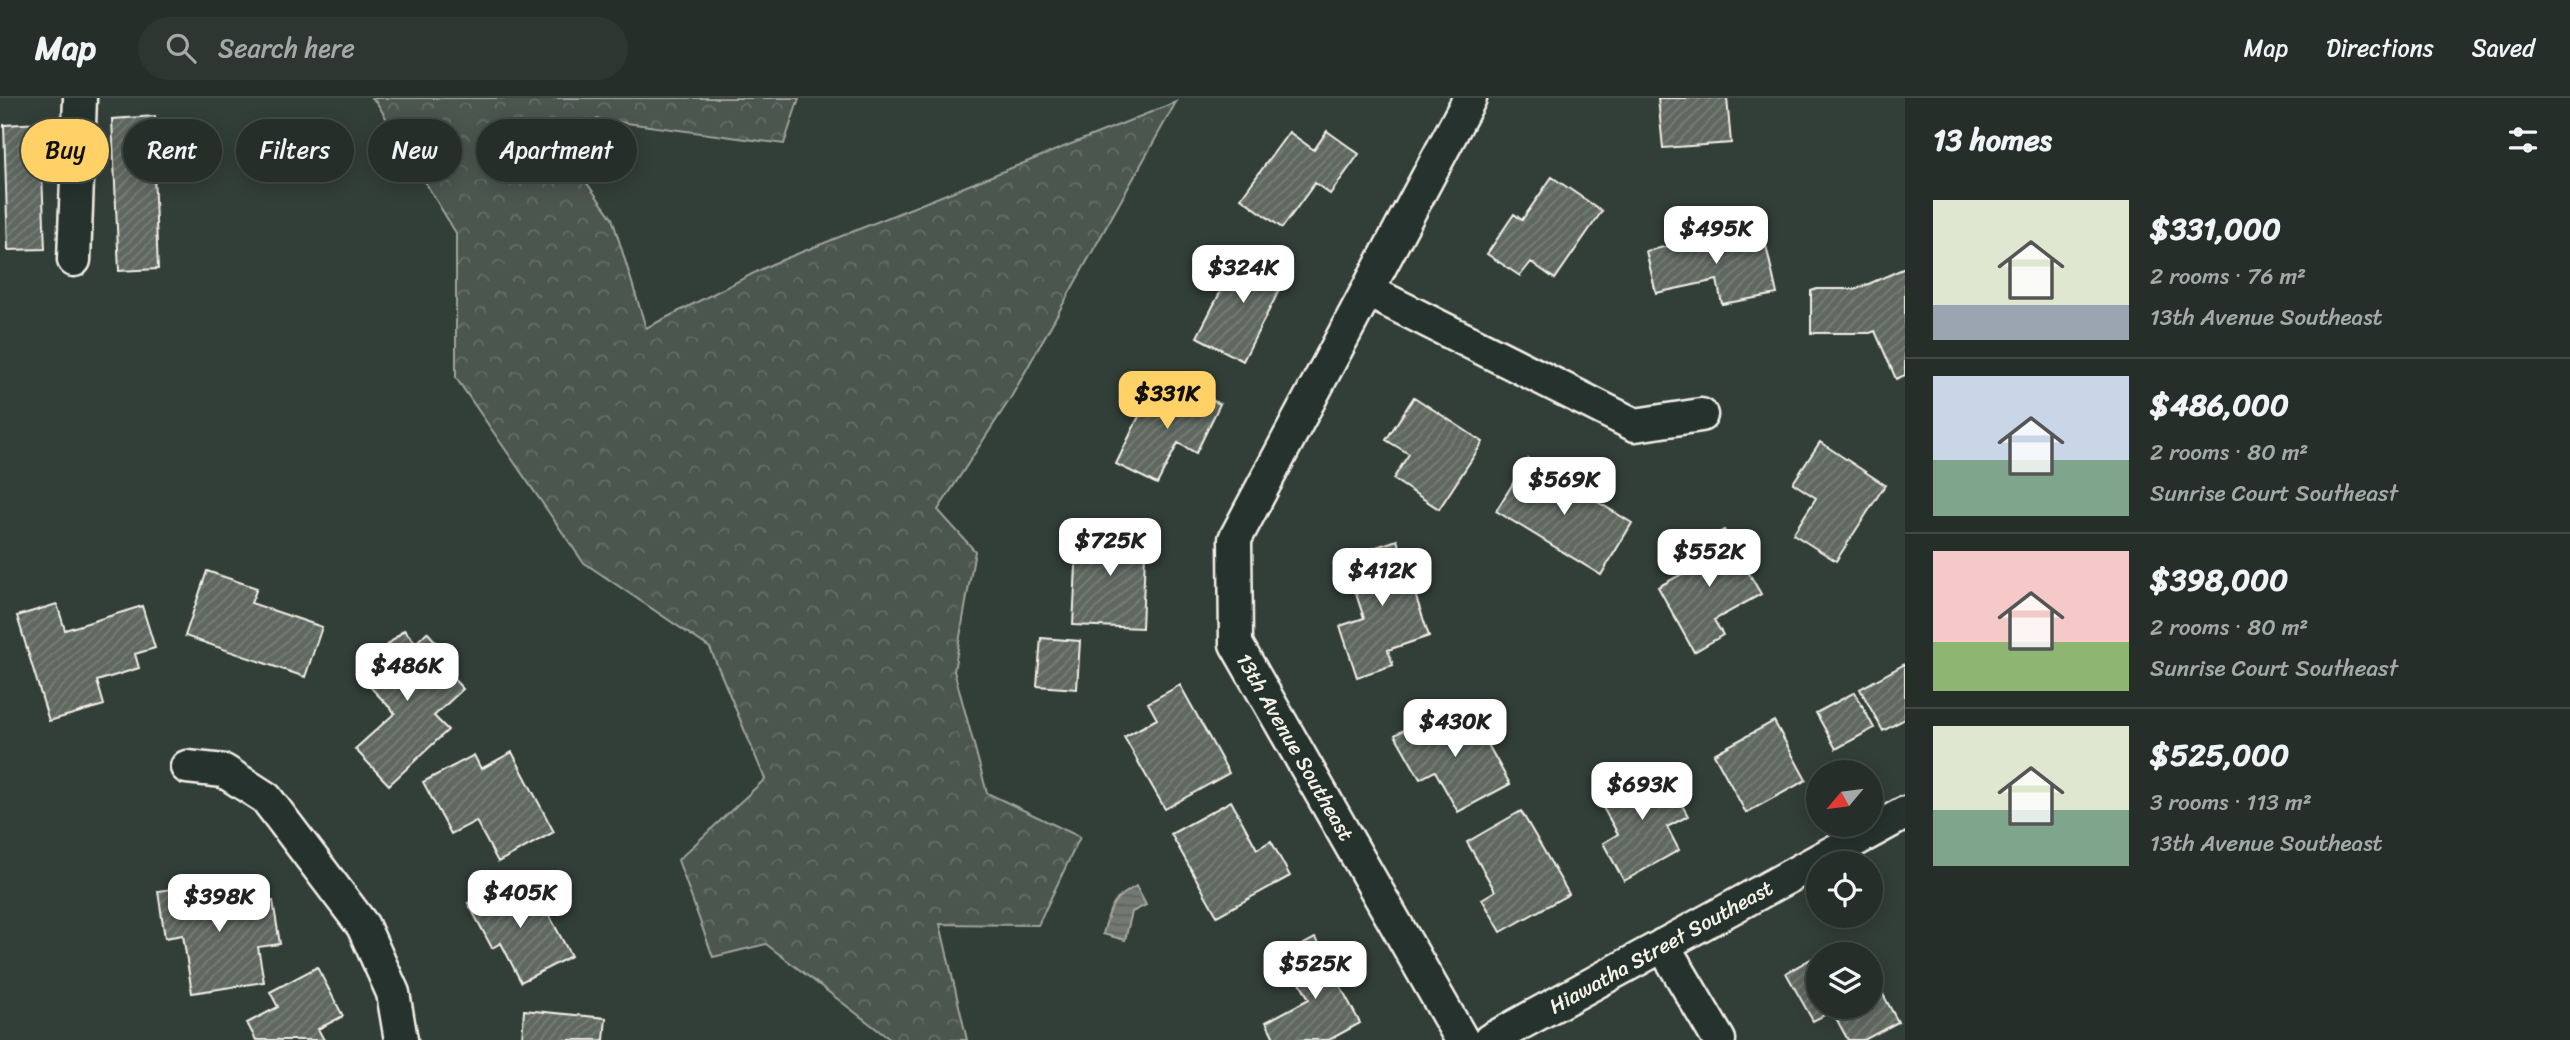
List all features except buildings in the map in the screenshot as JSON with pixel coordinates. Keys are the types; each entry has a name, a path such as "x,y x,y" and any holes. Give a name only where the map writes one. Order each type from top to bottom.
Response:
{"street":[{"path":"75,260 80,98"},
{"name":"13th Avenue Southeast","path":"1462,1040 1236,644 1235,539 1470,98"},
{"path":"1368,291 1635,425 1700,415"},
{"path":"187,766 224,771 267,798 363,926 393,993 401,1040"},
{"name":"Hiawatha Street Southeast","path":"1490,1040 1905,813"},
{"path":"1663,945 1719,1040"}],"green space":[{"path":"372,98 799,98 784,144 637,124 637,119 476,119 476,182 586,182 612,218 646,328 772,264 1176,102 1010,399 938,510 975,551 954,671 987,793 1080,837 1038,925 940,924 967,1040 891,1040 766,944 713,957 678,860 765,779 710,648 583,562 456,378 456,233 425,182 462,182 462,119 387,119"}],"shaded area":[{"path":"1136,886 1146,905 1132,912 1125,940 1103,934 1116,900"}]}
